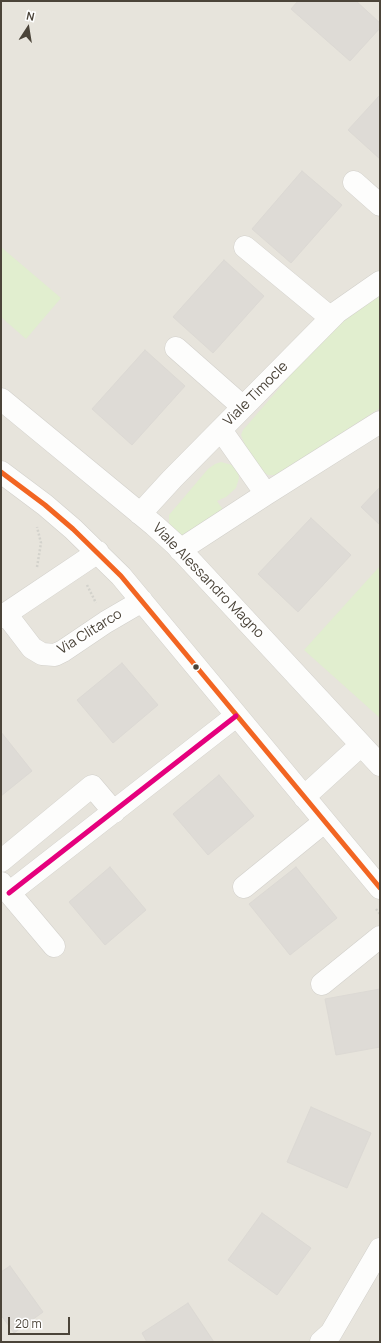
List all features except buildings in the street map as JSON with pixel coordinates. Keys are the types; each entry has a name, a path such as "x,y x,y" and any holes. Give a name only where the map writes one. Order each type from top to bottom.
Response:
{"street":[{"path":"354,182 380,205"},
{"path":"245,247 331,318"},
{"name":"Viale Timocle","path":"140,514 172,479 337,312 380,282"},
{"path":"176,348 243,407"},
{"name":"Viale Alessandro Magno","path":"3,405 140,514 180,550 380,765"},
{"path":"180,550 380,422"},
{"path":"221,430 266,494"},
{"path":"1,472 50,509 98,552 142,601 380,888"},
{"name":"Via Clitarco","path":"98,552 3,616 32,648 42,654 49,655 58,654 106,622 142,601"},
{"path":"54,946 5,888 114,812 236,716"},
{"path":"304,797 361,745"},
{"path":"1,861 92,786 114,812"},
{"path":"244,887 324,822"},
{"path":"322,984 380,937"},
{"path":"322,1342 331,1333 380,1249"}],"path":[{"path":"34,571 38,566 41,543 36,522"},
{"path":"77,566 106,622"}],"shaded area":[{"path":"1,1 380,1 380,1342 1,1342"}],"green space":[{"path":"1,247 61,298 26,339 1,317"},
{"path":"380,294 380,408 277,475 268,475 262,471 246,448 241,435 243,430 314,348 340,322"},
{"path":"221,462 232,465 238,471 239,478 236,488 226,497 217,501 224,511 183,538 172,529 169,524 169,515 208,469"},
{"path":"380,566 380,718 304,650"}],"transit line":[{"path":"1,472 45,505 73,529 121,576 380,888"},
{"path":"9,893 236,716"}]}
